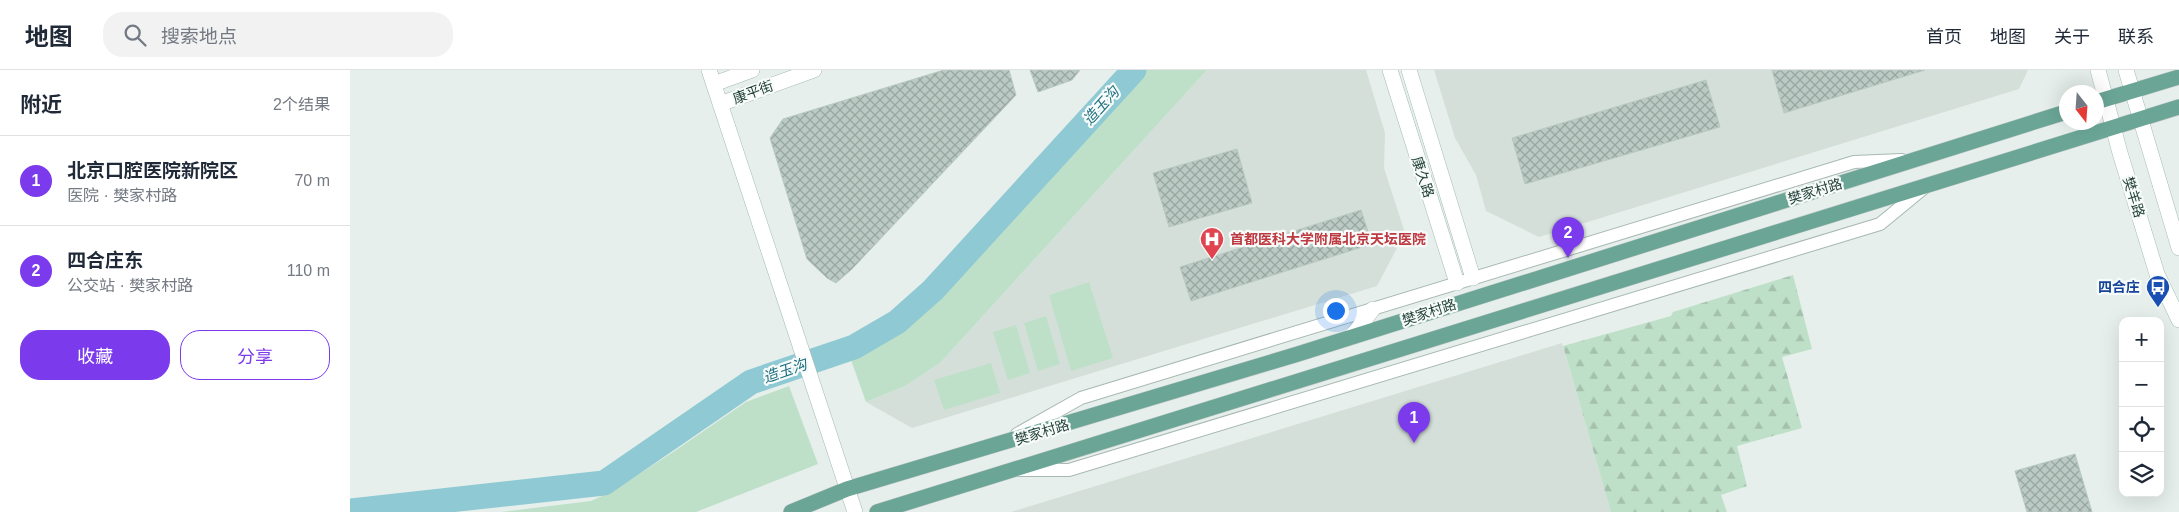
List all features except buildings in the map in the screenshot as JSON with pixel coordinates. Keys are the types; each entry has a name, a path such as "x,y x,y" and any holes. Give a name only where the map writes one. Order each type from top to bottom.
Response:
{"main road":[{"path":"2114,97 2179,77"},
{"name":"樊家村路","path":"876,512 2179,107"},
{"name":"樊家村路","path":"791,512 847,489 999,445 1351,337 2059,114"}],"street":[{"name":"康平街","path":"712,77 752,70"},
{"name":"康平街","path":"720,104 814,70"},
{"name":"康久路","path":"1390,70 1457,283"},
{"name":"康久路","path":"1409,70 1472,278"},
{"name":"樊羊路","path":"2098,70 2127,124 2179,248"},
{"name":"樊羊路","path":"2126,70 2114,97 2127,124 2157,274 2179,320"},
{"path":"712,77 809,379 855,512"},
{"path":"999,445 1081,398 1854,162 1914,159"},
{"path":"1008,470 1069,470 1880,224 1925,187"},
{"path":"1445,244 1461,240"},
{"path":"1351,337 1373,309"}],"shaded area":[{"name":"首都医科大学附属北京天坛医院","path":"1207,70 1366,70 1385,133 1384,168 1405,233 1377,286 912,428 866,402 905,386 940,363"},
{"path":"1434,70 2028,70 2019,89 1539,237 1486,211 1476,175 1455,138"},
{"path":"1562,343 1611,512 1011,512"}],"green space":[{"path":"1145,70 1207,70 940,363 905,386 866,402 851,360 891,336 929,309"},
{"path":"1793,275 1812,349 1782,357 1802,428 1737,446 1747,486 1721,495 1727,512 1611,512 1563,346 1671,316 1673,312"},
{"path":"1089,282 1113,358 1071,371 1049,295"},
{"path":"1046,316 1060,364 1038,371 1024,323"},
{"path":"1016,325 1030,373 1008,380 993,332"},
{"path":"991,363 1000,393 944,410 934,380"},
{"path":"789,386 818,464 696,512 501,512 591,501 613,491 746,402"}],"waterway":[{"name":"造玉沟","path":"350,511 604,483 751,382 854,347 897,322 933,290 1134,70"}],"place":[{"name":"四合庄东","path":"1568,258"},
{"name":"首都医科大学附属北京天坛医院","path":"1212,260"},
{"name":"四合庄","path":"2158,308"},
{"name":"北京口腔医院新院区","path":"1414,443"}]}
